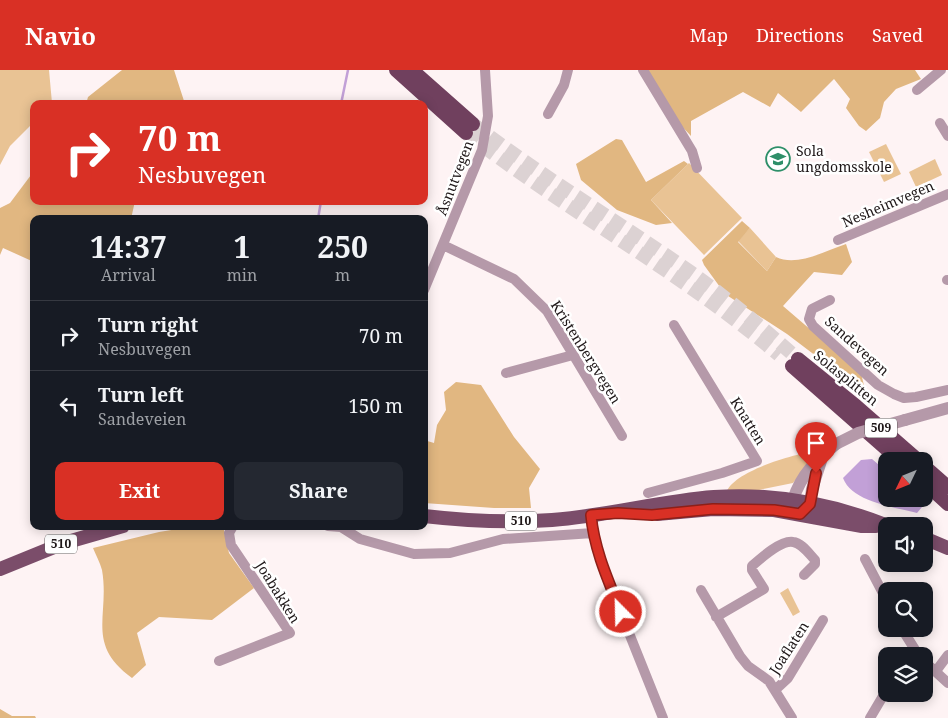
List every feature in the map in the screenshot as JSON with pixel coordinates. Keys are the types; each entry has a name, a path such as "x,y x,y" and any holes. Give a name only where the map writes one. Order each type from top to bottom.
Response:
{"highway":[{"path":"396,70 469,128 412,70"},
{"name":"Solasplitten","path":"890,452 795,362 856,406 909,452"},
{"path":"933,474 948,487"},
{"path":"933,490 948,504"}],"main road":[{"name":"510","path":"428,516 494,522 553,520 618,513 649,500 742,496 793,500 805,508"},
{"name":"510","path":"649,500 713,509 774,510 805,508 862,516 878,522"},
{"name":"510","path":"0,569 64,543 110,530"},
{"path":"933,542 948,548"}],"street":[{"name":"Åsnutvegen","path":"428,281 482,150 488,116 484,70"},
{"path":"548,114 564,85 568,70"},
{"path":"643,70 692,151 697,168"},
{"path":"917,90 941,70"},
{"path":"940,123 948,136"},
{"name":"Nesheimvegen","path":"838,240 948,194"},
{"name":"Kristenbergvegen","path":"443,245 514,279 547,311 622,436"},
{"name":"Sandevegen","path":"830,300 812,309 809,319 812,326 878,385 904,398 948,390"},
{"name":"Knatten","path":"649,500 757,461 674,325"},
{"path":"506,372 573,355"},
{"path":"793,500 806,471 836,444 858,433 948,408"},
{"path":"805,508 822,458"},
{"path":"591,515 593,533 605,573 663,718"},
{"name":"Joabakken","path":"219,660 290,633 231,545 229,533 231,530"},
{"path":"345,530 360,539 414,554 450,553 503,539 593,533"},
{"path":"716,616 764,589 752,570 752,566 783,543 792,541 800,544 815,560 815,564 804,575"},
{"path":"865,559 878,584"},
{"name":"Joaflaten","path":"701,590 744,661 769,681 792,718"},
{"name":"Joaflaten","path":"775,690 788,678 823,620"},
{"path":"936,671 948,655"},
{"path":"933,668 948,683"},
{"path":"870,718 879,702"}],"shaded area":[{"path":"0,70 49,70 52,100 30,100 30,126 10,146 0,165"},
{"path":"122,70 174,70 184,100 87,100 88,97"},
{"path":"647,70 915,70 921,79 896,89 884,102 880,118 866,131 859,126 846,108 850,99 834,79 801,112 778,93 770,107 743,92 691,121 691,136 674,118"},
{"path":"616,139 622,140 646,182 684,161 688,164 651,200 672,223 656,225 617,210 581,180 576,164"},
{"path":"886,144 901,174 884,182 869,152"},
{"path":"935,159 942,175 916,187 909,172"},
{"path":"689,163 742,218 704,255 651,200"},
{"path":"30,176 30,205 134,205 132,215 30,215 30,260 3,248 0,255 0,208 10,203"},
{"path":"742,221 750,228 738,242 767,271 776,257 784,260 802,259 846,244 852,262 842,275 814,272 783,306 861,373 866,394 787,334 725,294 704,265 702,260"},
{"path":"750,228 776,257 767,271 738,241"},
{"path":"456,382 481,385 514,437 540,469 529,488 531,508 494,508 428,503 428,441 434,443 437,425 446,410 444,392"},
{"path":"818,451 793,483 754,491 726,493 731,485 740,477 766,464 795,455"},
{"path":"872,459 878,464 878,503 855,493 843,478 861,460"},
{"path":"895,508 921,508 917,513"},
{"path":"171,530 224,530 229,553 254,588 212,620 159,617 137,633 146,665 132,678 118,665 109,653 104,641 102,628 104,586 102,570 93,548"},
{"path":"788,588 800,612 793,616 780,593"},
{"path":"0,709 12,716 35,716 36,718 0,718"}],"waterway":[{"path":"342,100 348,70"},
{"path":"319,215 320,205"}],"tunnel":[{"path":"473,124 526,162 689,271 745,314 798,359"},
{"path":"466,133 504,162 703,296 779,355"}],"place":[{"name":"Sola ungdomsskole","path":"778,159"}],"route":[{"path":"621,612 605,573 593,533 591,515 618,513 652,515 739,508 800,514 810,504 816,473"}]}
